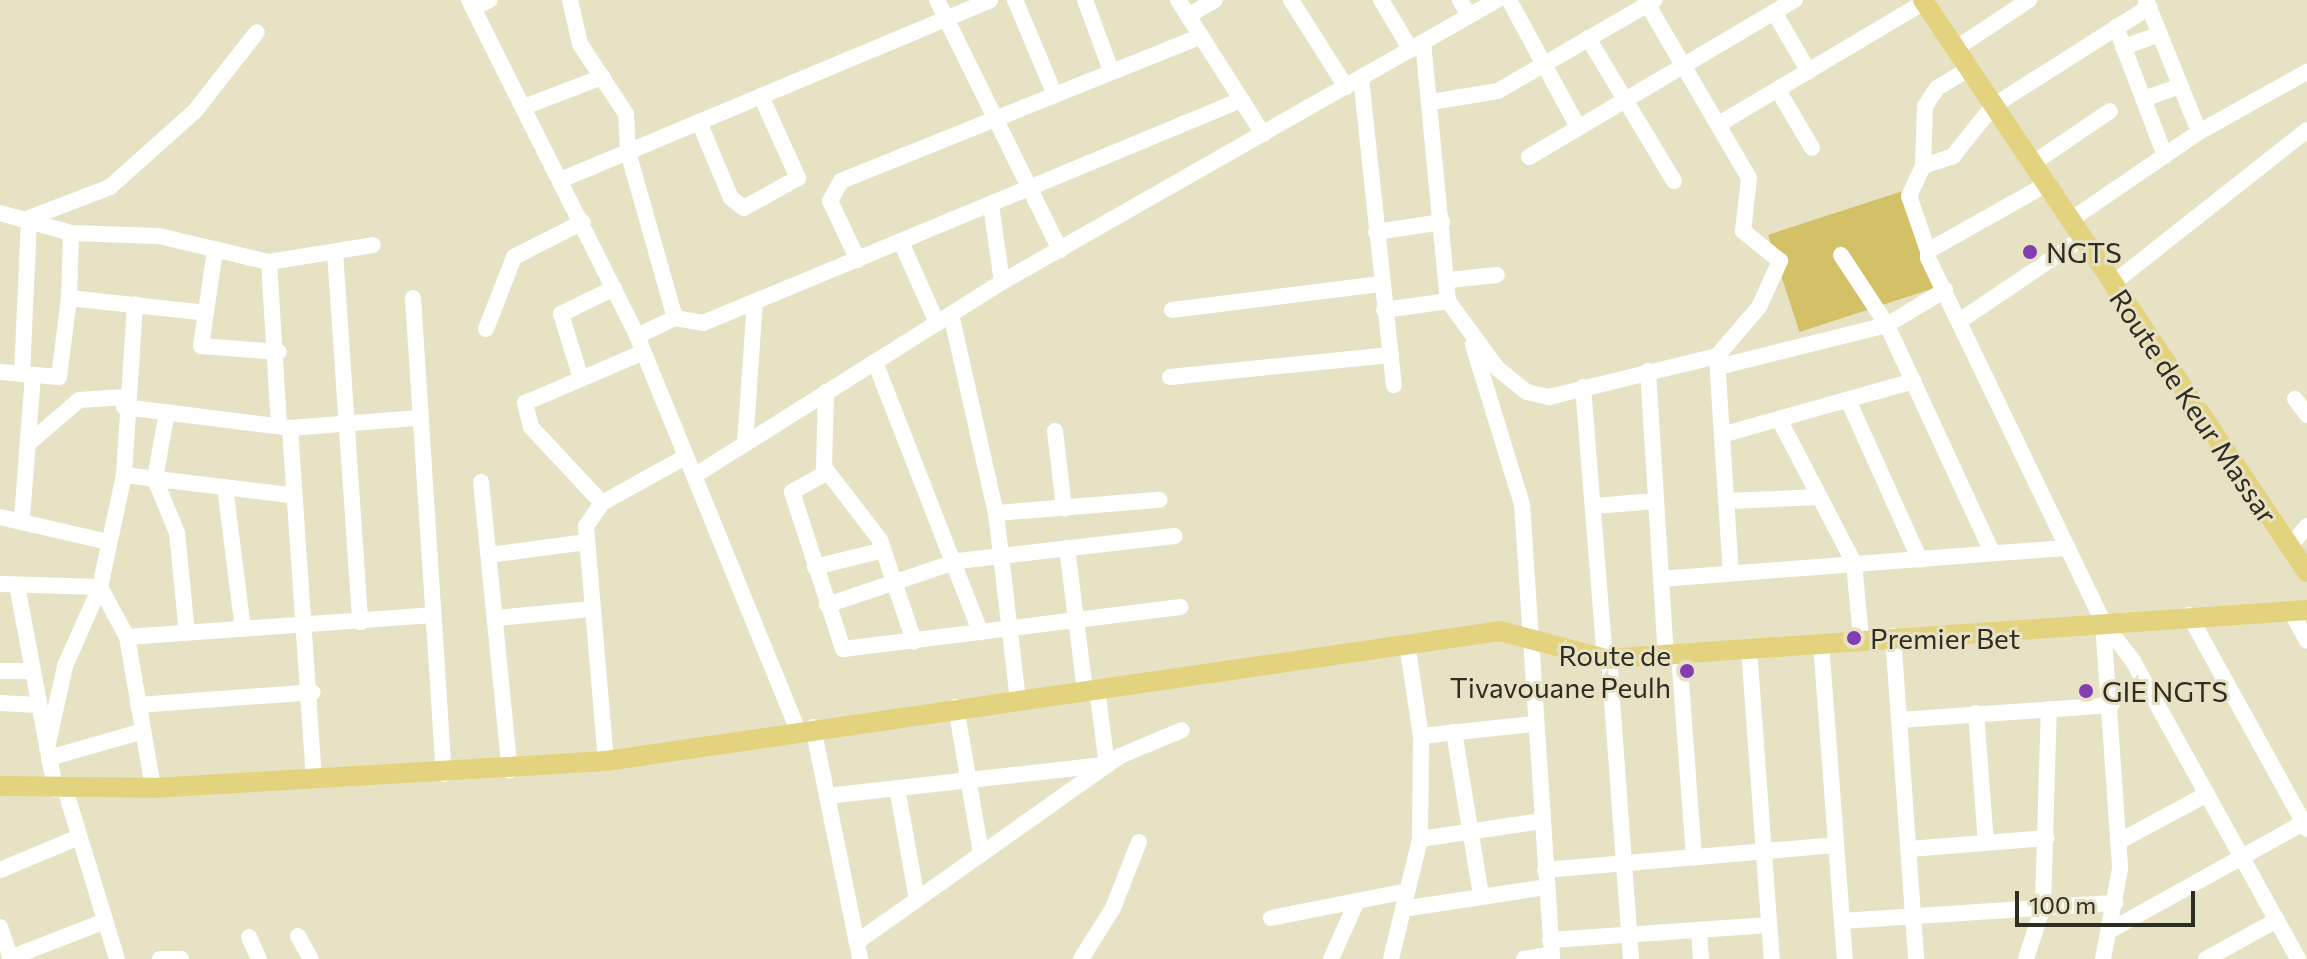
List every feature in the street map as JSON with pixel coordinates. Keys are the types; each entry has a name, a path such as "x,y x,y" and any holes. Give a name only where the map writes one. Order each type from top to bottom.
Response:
{"main road":[{"name":"Route de Keur Massar","path":"1925,1 2081,239 2307,572"},
{"path":"0,786 153,788 510,771 606,761 805,728 1500,631 1607,659 2189,615 2299,610"}],"street":[{"path":"490,0 471,4 563,179 637,336 685,457 805,728 827,796 858,950 917,899 1107,765 1182,730"},
{"path":"570,0 580,44 626,114 628,152 675,318"},
{"path":"937,0 1025,190 1060,250"},
{"path":"563,179 990,0"},
{"path":"1015,0 1054,93"},
{"path":"1085,0 1110,68"},
{"path":"1178,0 1263,134"},
{"path":"1188,16 1215,0"},
{"path":"1291,0 1353,82 1376,232 1394,385"},
{"path":"1381,0 1417,46 1431,102 1449,280 1448,301 1473,344 1522,504 1528,638 1551,951"},
{"path":"1460,0 1469,16"},
{"path":"694,476 1002,282 1497,0"},
{"path":"1509,0 1578,127"},
{"path":"1529,157 1795,0"},
{"path":"1955,49 2029,0"},
{"path":"1431,102 1491,94 1649,1 1749,178 1743,231 1780,261 1759,307 1717,362 1725,434 1731,573"},
{"path":"1719,124 1925,1"},
{"path":"1923,166 1953,156 1993,106 2148,3 2199,132"},
{"path":"1774,12 1809,72"},
{"path":"2116,27 2165,156"},
{"path":"29,218 110,187 195,111 257,32"},
{"path":"2123,47 2160,34"},
{"path":"858,260 831,190 1110,68 1201,36"},
{"path":"1588,38 1674,181"},
{"path":"1969,69 1937,88 1925,106 1923,166 1909,196 1928,251 2103,622 2133,661 2298,959"},
{"path":"2069,221 2199,132 2307,72"},
{"path":"524,107 602,77"},
{"path":"2143,99 2180,86"},
{"path":"1778,90 1812,148"},
{"path":"699,122 731,198 744,208 798,178 761,96"},
{"path":"637,336 675,318 703,323 1241,100"},
{"path":"2032,164 2110,111"},
{"path":"2112,284 2307,130"},
{"path":"1928,251 2045,185"},
{"path":"991,205 1002,282"},
{"path":"0,213 29,218 71,233 116,230 269,262 373,245"},
{"path":"22,518 28,444 29,218"},
{"path":"486,329 506,266 583,222"},
{"path":"1376,232 1442,222"},
{"path":"0,372 59,377 69,298 71,233"},
{"path":"1961,320 2081,239"},
{"path":"901,242 944,319 996,513 1018,699"},
{"path":"215,251 201,346 279,352"},
{"path":"335,252 360,622"},
{"path":"1841,255 1887,325 1992,552"},
{"path":"269,262 290,495 309,625 314,780"},
{"path":"1449,280 1497,275"},
{"path":"1172,310 1382,284"},
{"path":"581,379 561,314 614,288"},
{"path":"1473,344 1527,392 1549,397 1648,371 1717,362 1887,325 1945,290"},
{"path":"69,298 206,313"},
{"path":"413,298 416,418 444,774"},
{"path":"1384,310 1448,301"},
{"path":"745,444 755,302"},
{"path":"48,753 65,666 100,587 124,475 125,402 135,304"},
{"path":"602,503 524,417 525,403 644,352"},
{"path":"1170,377 1391,355"},
{"path":"875,362 958,561 980,632"},
{"path":"1648,371 1661,579 1673,654 1694,857"},
{"path":"1725,434 1914,381"},
{"path":"1583,387 1631,959"},
{"path":"826,392 826,473 884,550 914,641"},
{"path":"2295,399 2307,415"},
{"path":"28,444 79,400 125,402 167,412 285,427 416,418"},
{"path":"1848,400 1920,560"},
{"path":"167,412 155,479 177,533 187,633"},
{"path":"1779,419 1854,563 1861,639"},
{"path":"1055,431 1064,508"},
{"path":"606,761 586,526 602,503 685,457"},
{"path":"826,473 792,492 843,649 1180,607"},
{"path":"124,475 290,495"},
{"path":"481,482 510,771"},
{"path":"225,487 243,629"},
{"path":"1728,501 1820,497"},
{"path":"996,513 1159,500"},
{"path":"1594,506 1656,501"},
{"path":"0,517 22,518 108,542"},
{"path":"2289,547 2307,526"},
{"path":"827,605 958,561 1175,536"},
{"path":"489,555 586,542"},
{"path":"1067,548 1076,620 1107,765"},
{"path":"1661,579 2068,548"},
{"path":"815,567 884,550"},
{"path":"100,587 8,584 33,671 48,753 79,837 117,959"},
{"path":"100,587 127,637 153,788"},
{"path":"496,618 592,609"},
{"path":"2299,610 2307,641"},
{"path":"127,637 432,615"},
{"path":"2109,931 2306,825 2189,615"},
{"path":"2103,622 2118,842 2115,903 2103,959"},
{"path":"1893,636 1916,959"},
{"path":"1391,959 1420,839 1421,736 1407,643"},
{"path":"1821,643 1845,959"},
{"path":"1749,649 1772,959"},
{"path":"0,671 33,671"},
{"path":"138,705 313,692"},
{"path":"0,703 39,705"},
{"path":"1899,720 2111,705"},
{"path":"956,707 981,854"},
{"path":"2026,959 2043,906 2049,709"},
{"path":"1976,713 1986,843"},
{"path":"1421,736 1534,724"},
{"path":"48,753 143,731"},
{"path":"1454,732 1481,895"},
{"path":"827,796 1107,765"},
{"path":"897,788 917,899"},
{"path":"2118,842 2207,794"},
{"path":"1420,839 1542,821"},
{"path":"0,870 79,837"},
{"path":"1910,849 2047,838"},
{"path":"1081,959 1113,908 1139,842"},
{"path":"1403,909 1624,863 1836,845"},
{"path":"1271,918 1407,891"},
{"path":"1331,959 1356,903"},
{"path":"1842,921 2115,903"},
{"path":"2212,958 2277,920"},
{"path":"1,934 10,959 105,921"},
{"path":"1524,959 1629,934 1769,925"},
{"path":"1699,930 1701,959"},
{"path":"298,936 311,959"},
{"path":"249,937 259,959"},
{"path":"160,959 181,959"}],"shaded area":[{"path":"1903,191 1935,288 1799,332 1768,235"}],"place":[{"name":"NGTS","path":"2030,252"},
{"name":"Premier Bet","path":"1854,638"},
{"name":"Route de Tivavouane Peulh","path":"1687,671"},
{"name":"GIE NGTS","path":"2086,691"}]}
